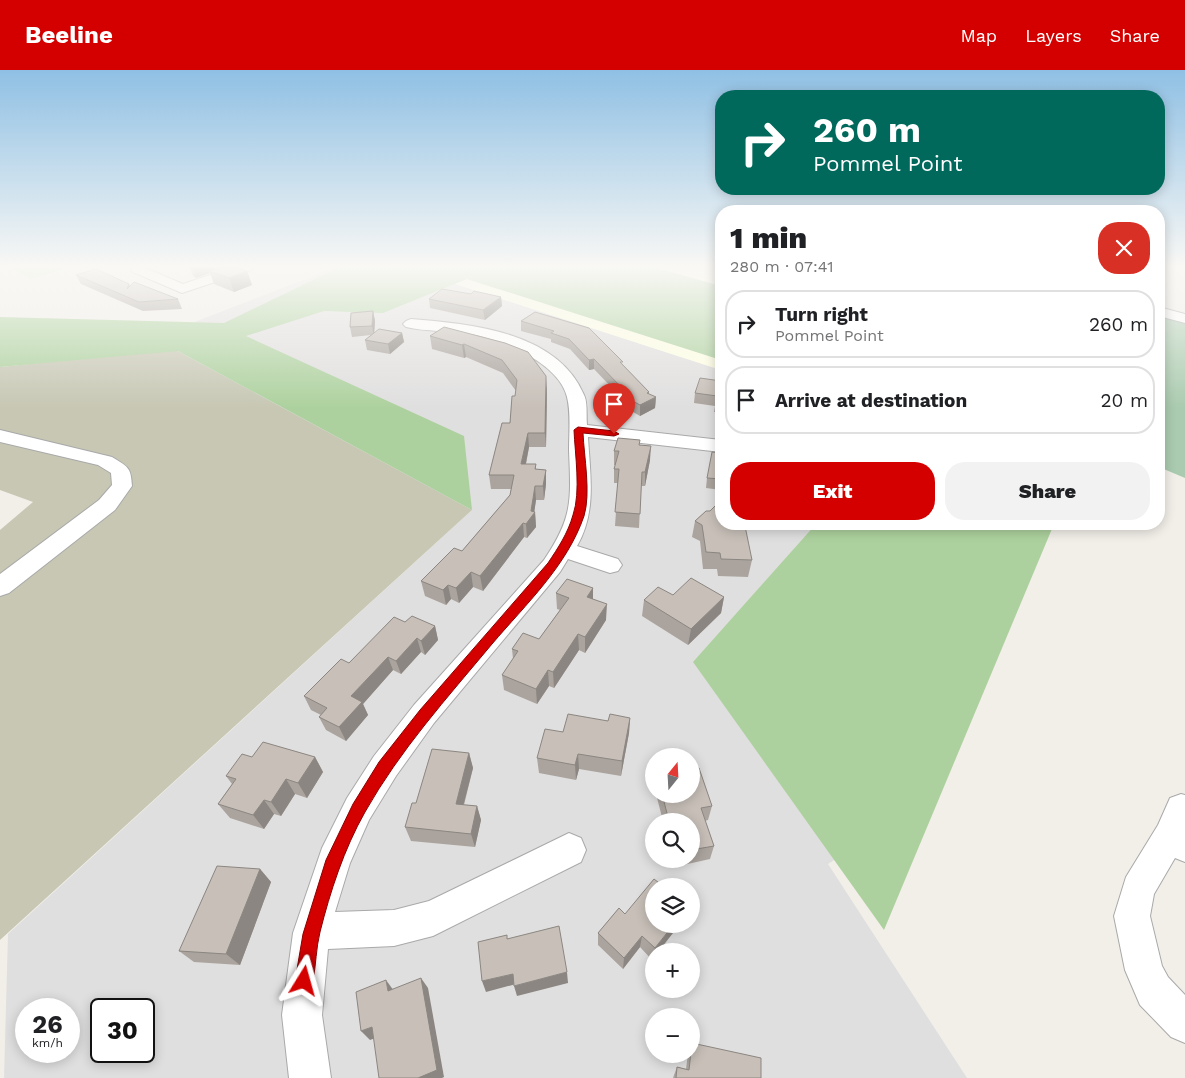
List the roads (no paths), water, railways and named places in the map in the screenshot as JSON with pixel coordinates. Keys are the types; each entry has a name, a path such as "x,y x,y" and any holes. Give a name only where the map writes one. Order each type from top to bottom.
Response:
{"street":[{"path":"1169,314 1185,319"},
{"path":"310,1078 302,1015 311,934 334,860 358,809 384,766 430,706 552,566 570,538 579,513 581,493 576,396 560,368 524,346 493,335 470,329 411,324"},
{"path":"578,430 715,445"},
{"path":"0,436 105,461 121,471 122,486 107,506 0,587"},
{"path":"562,550 610,565"},
{"path":"1179,830 1138,889 1132,916 1144,970 1154,990 1185,1023"},
{"path":"311,934 347,929 394,928 433,918 568,850"}]}
